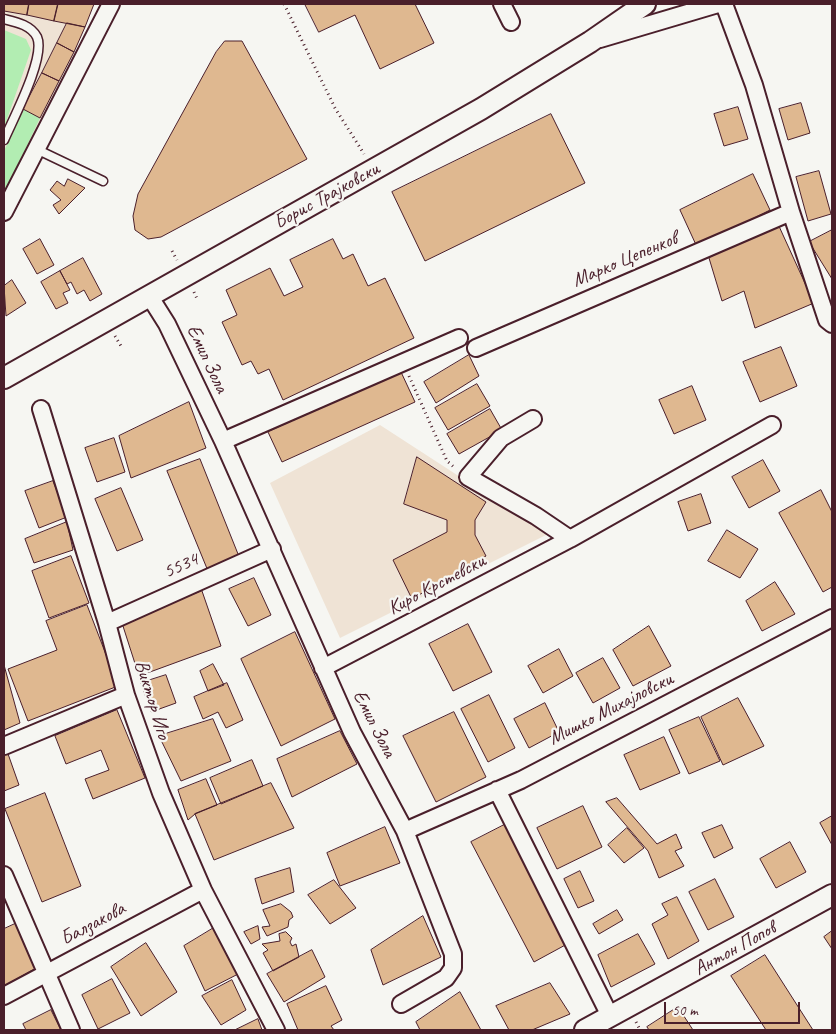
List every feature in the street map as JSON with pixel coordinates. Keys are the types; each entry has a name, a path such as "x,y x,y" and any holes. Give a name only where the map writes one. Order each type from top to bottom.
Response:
{"street":[{"path":"4,212 111,4"},
{"path":"502,4 511,22"},
{"name":"Борис Трајковски","path":"4,378 481,109 590,42 645,4"},
{"path":"590,42 718,4"},
{"path":"724,4 754,85 791,212 827,320 832,324"},
{"name":"Марко Цепенков","path":"476,348 791,212"},
{"name":"Емил Зола","path":"150,296 167,324 222,441 272,549 352,732 405,831 453,954 453,968 446,978 401,1004"},
{"path":"222,441 459,338"},
{"name":"Виктор Иго","path":"41,409 107,623 126,695 161,793 203,890 276,1030"},
{"path":"533,419 501,438 468,477 536,516 570,539"},
{"name":"Киро Крстевски","path":"323,668 570,539 772,425"},
{"name":"5534","path":"107,623 272,549"},
{"name":"Мишко Михајловски","path":"405,831 497,790 832,618"},
{"path":"4,746 126,695"},
{"path":"497,790 610,1016"},
{"path":"4,875 45,974 71,1030"},
{"name":"Балзакова","path":"4,996 203,890"},
{"name":"Антон Попов","path":"584,1030 832,895"}],"lane":[{"path":"4,19 28,28 36,37 39,46 34,68 4,140"},
{"path":"36,150 103,181"}],"path":[{"path":"284,4 335,108 374,170"},
{"path":"402,362 447,461 468,477"}],"shaded area":[{"path":"4,4 94,4 74,52 4,195"},
{"path":"380,425 548,534 340,638 270,483"}],"green space":[{"path":"4,30 26,39 31,50 4,128"},
{"path":"23,109 40,118 4,195 4,151"}],"building":[{"path":"4,4 29,4 27,15 4,11"},
{"path":"29,4 58,4 54,21 27,15"},
{"path":"58,4 94,4 85,27 54,21"},
{"path":"305,4 415,4 434,43 380,69 355,15 319,32"},
{"path":"67,23 85,27 74,52 57,43"},
{"path":"225,41 242,41 307,159 161,237 148,239 135,230 133,216 138,194 216,52"},
{"path":"57,43 74,52 59,81 42,73"},
{"path":"42,73 59,81 40,118 23,109"},
{"path":"801,103 810,133 788,140 779,109"},
{"path":"738,107 748,139 724,146 714,114"},
{"path":"551,114 585,183 425,261 392,192"},
{"path":"819,171 831,214 808,221 796,177"},
{"path":"753,174 770,210 697,247 680,210"},
{"path":"68,179 85,188 59,214 53,205 61,200 50,190 57,181 64,186"},
{"path":"778,224 814,303 755,328 744,291 722,301 709,258"},
{"path":"832,230 832,279 809,242"},
{"path":"40,239 54,265 37,274 23,249"},
{"path":"333,239 343,259 353,254 368,286 385,278 414,338 283,400 269,369 258,374 251,361 242,365 222,322 237,315 226,290 270,268 284,296 303,287 290,260"},
{"path":"83,258 102,294 90,301 84,290 77,294 71,282 67,284 60,271"},
{"path":"60,271 70,290 63,293 68,303 56,309 41,282"},
{"path":"12,280 26,303 6,316 4,286"},
{"path":"781,347 797,386 760,402 743,362"},
{"path":"469,355 479,376 436,403 424,382"},
{"path":"401,372 415,402 282,462 268,432"},
{"path":"477,384 490,406 448,430 435,408"},
{"path":"692,386 706,420 674,434 659,400"},
{"path":"189,402 206,448 131,478 119,436"},
{"path":"490,409 502,430 459,454 447,434"},
{"path":"114,438 125,472 97,482 85,448"},
{"path":"417,457 486,502 475,520 475,535 486,556 412,599 393,560 447,532 447,520 404,504"},
{"path":"200,459 240,559 208,571 167,471"},
{"path":"763,460 780,491 749,508 732,477"},
{"path":"53,481 67,517 39,528 25,491"},
{"path":"121,488 143,540 117,551 95,499"},
{"path":"821,490 832,512 832,587 823,592 779,513"},
{"path":"701,494 711,523 688,531 678,502"},
{"path":"67,522 73,550 34,563 25,539"},
{"path":"727,530 758,549 740,578 708,561"},
{"path":"71,556 89,603 49,618 32,571"},
{"path":"254,578 271,615 248,626 229,589"},
{"path":"775,582 795,614 762,631 746,601"},
{"path":"202,591 221,646 139,676 122,623"},
{"path":"87,605 118,686 28,721 8,669 57,650 46,621"},
{"path":"468,624 492,672 453,691 429,644"},
{"path":"649,626 671,666 633,686 613,650"},
{"path":"295,632 335,719 281,746 241,659"},
{"path":"559,649 573,676 543,693 528,666"},
{"path":"603,658 620,688 593,703 576,673"},
{"path":"213,664 224,685 208,691 200,671"},
{"path":"4,665 20,723 4,730"},
{"path":"166,675 176,703 151,712 141,683"},
{"path":"227,683 243,720 226,728 218,712 203,719 194,697"},
{"path":"489,695 515,748 488,762 461,709"},
{"path":"738,698 764,746 723,765 701,717"},
{"path":"545,703 559,732 529,748 514,719"},
{"path":"117,710 145,778 93,799 85,779 109,770 101,750 66,764 55,736"},
{"path":"454,712 486,777 436,802 403,736"},
{"path":"699,717 720,761 689,774 669,730"},
{"path":"213,719 231,761 181,781 159,736"},
{"path":"340,731 357,764 292,797 277,759"},
{"path":"664,737 680,773 640,790 624,755"},
{"path":"7,751 19,785 4,791 4,752"},
{"path":"252,760 263,786 221,804 210,778"},
{"path":"206,779 217,805 195,814 188,820 178,790"},
{"path":"271,783 294,828 214,860 195,814"},
{"path":"45,793 81,886 42,902 5,809"},
{"path":"617,798 657,844 676,834 682,848 675,851 684,866 659,878 648,851 606,802"},
{"path":"583,806 602,847 557,869 537,828"},
{"path":"832,816 832,845 820,823"},
{"path":"510,822 569,943 534,962 471,842"},
{"path":"722,825 733,848 714,858 702,833"},
{"path":"385,827 400,863 340,886 327,853"},
{"path":"627,828 644,848 624,863 608,845"},
{"path":"790,842 806,872 776,888 760,859"},
{"path":"290,868 294,892 262,904 255,879"},
{"path":"580,871 594,901 578,908 564,879"},
{"path":"715,879 734,917 708,930 689,892"},
{"path":"334,880 356,908 330,924 308,895"},
{"path":"677,897 699,941 668,959 652,924 668,915 662,904"},
{"path":"281,904 291,912 293,917 289,920 288,927 267,936 262,927 270,926 263,910"},
{"path":"617,910 623,920 599,934 593,924"},
{"path":"423,916 441,957 383,985 371,950"},
{"path":"17,923 38,967 4,986 4,929"},
{"path":"217,926 242,972 205,991 184,946"},
{"path":"258,926 260,939 251,944 244,932"},
{"path":"832,931 832,949 824,937"},
{"path":"286,932 292,938 290,942 292,946 296,944 299,957 273,971 263,953 268,950 262,944 280,941 279,934"},
{"path":"638,934 655,964 611,987 598,955"},
{"path":"146,943 177,992 141,1016 111,967"},
{"path":"312,950 325,977 284,1002 267,974"},
{"path":"765,955 813,1030 766,1030 731,976"},
{"path":"112,979 130,1013 98,1029 82,995"},
{"path":"232,980 246,1010 221,1025 202,996"},
{"path":"550,983 570,1014 532,1030 509,1030 496,1006"},
{"path":"326,986 342,1020 331,1026 334,1030 298,1030 287,1004"},
{"path":"460,992 481,1030 420,1030 416,1022"},
{"path":"678,1007 693,1030 649,1030 647,1027"},
{"path":"51,1010 61,1030 26,1030 23,1024"},
{"path":"258,1019 262,1030 235,1030"}]}
